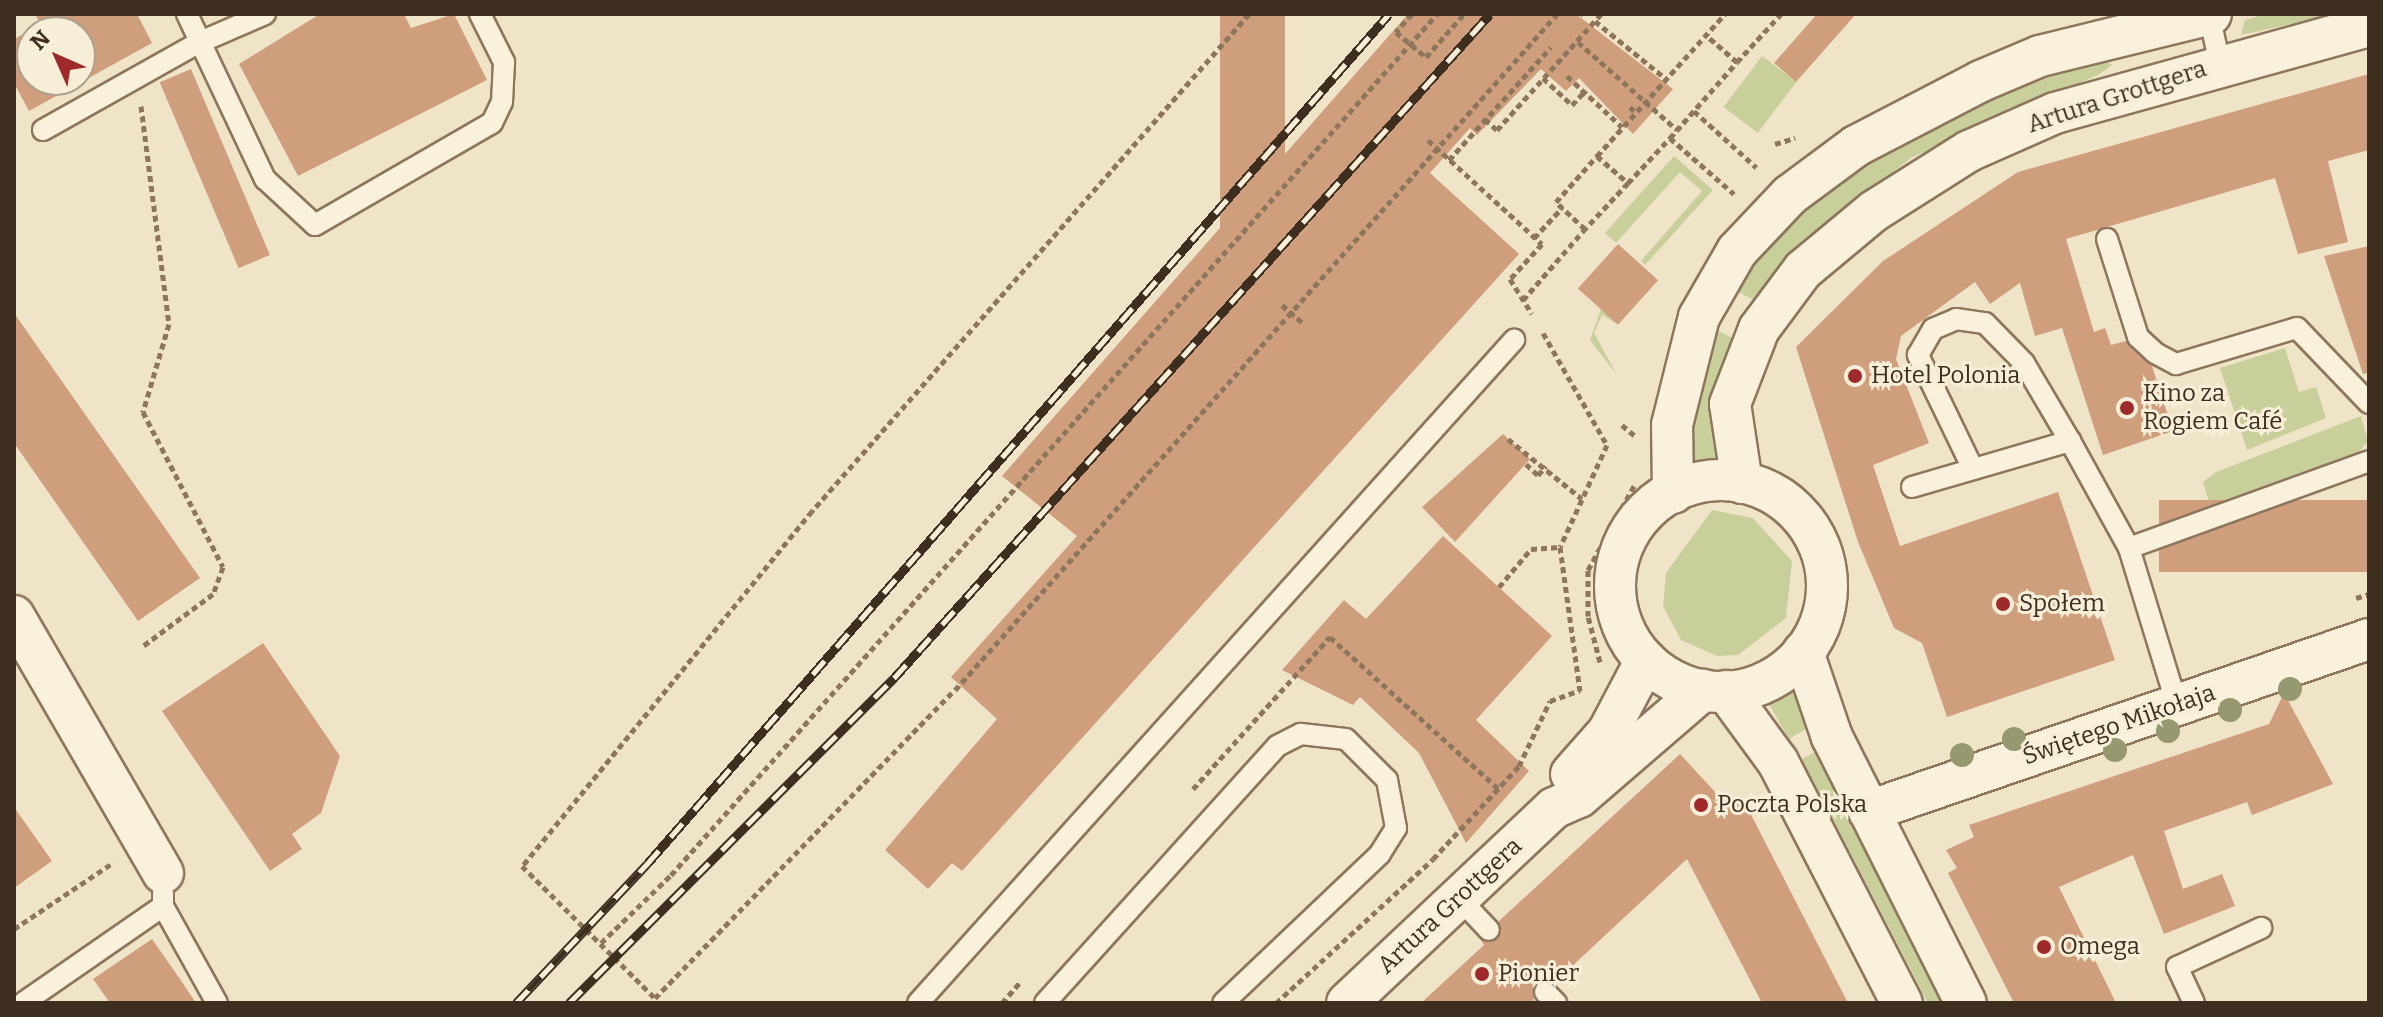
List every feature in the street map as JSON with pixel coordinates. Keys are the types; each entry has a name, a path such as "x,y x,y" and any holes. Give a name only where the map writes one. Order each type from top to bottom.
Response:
{"street":[{"path":"1817,643 1767,682 1714,691 1670,680 1646,660 1622,624 1615,576 1630,531 1656,485 1699,317 1737,251 1790,195 1856,146 1981,81 2040,56 2210,14"},
{"name":"Artura Grottgera","path":"1758,475 1728,430 1738,376 1785,291 1832,243 1925,177 2009,133 2220,65 2369,26"},
{"path":"1656,485 1758,475 1785,502 1818,544 1826,596 1817,643 1832,737 1966,1003"},
{"path":"14,616 157,873"},
{"name":"Świętego Mikołaja","path":"1869,811 2369,639"},
{"name":"Artura Grottgera","path":"1554,808 1558,790 1608,732 1646,660"},
{"name":"Artura Grottgera","path":"1347,1003 1554,808 1579,797 1714,691"},
{"path":"1714,691 1778,762 1902,1003"}],"lane":[{"path":"187,14 198,43 265,179 315,225 492,123 502,102 504,62 480,14"},
{"path":"43,130 198,43 265,14"},
{"path":"2210,14 2220,65"},
{"path":"2107,239 2138,337 2155,353 2176,364 2297,328 2369,403"},
{"path":"1973,469 1918,355 1927,335 1956,319 1985,323 2024,363 2070,441 2129,548 2177,705"},
{"path":"918,1003 1514,340"},
{"path":"1912,487 2070,441"},
{"path":"2129,548 2369,461"},
{"path":"1045,1003 1277,746 1312,733 1346,739 1387,780 1396,828 1380,854 1223,1003"},
{"path":"23,1003 157,873 217,1003"},
{"path":"1458,897 1489,930"},
{"path":"2194,1003 2177,967 2261,928"}],"path":[{"path":"1249,14 812,511 522,866 655,998 955,690 1557,14"},
{"path":"1412,14 1396,32 1426,57 1464,14"},
{"path":"601,943 671,875 1437,14"},
{"path":"1485,119 1497,130 1601,14"},
{"path":"1585,229 1556,202 1725,14"},
{"path":"1523,300 1781,14"},
{"path":"1595,21 1666,79"},
{"path":"1706,35 1737,62"},
{"path":"1578,42 1677,130"},
{"path":"1449,160 1551,47"},
{"path":"1567,76 1622,127"},
{"path":"137,78 169,324 143,412 223,567 213,594 143,646"},
{"path":"1543,78 1572,105 1584,92"},
{"path":"1649,86 1656,91"},
{"path":"1630,107 1636,113"},
{"path":"1694,111 1756,167"},
{"path":"1670,138 1734,194"},
{"path":"1775,144 1795,138"},
{"path":"1428,140 1542,244 1510,279 1607,445 1560,547 1580,690 1577,700"},
{"path":"1597,156 1628,183"},
{"path":"1534,238 1562,208"},
{"path":"1282,305 1305,325"},
{"path":"1622,425 1642,446"},
{"path":"1508,439 1546,466 1583,499"},
{"path":"1526,464 1538,475 1546,466"},
{"path":"1758,475 1823,515 1837,541 1841,607 1817,643"},
{"path":"1601,672 1588,616 1588,570 1606,526 1656,485"},
{"path":"1499,587 1531,549 1560,547"},
{"path":"1276,1003 1433,859 1519,766 1550,701 1580,690"},
{"path":"1519,766 1530,766"},
{"path":"14,929 157,873"}],"green space":[{"path":"2266,14 2336,14 2241,35 2245,20"},
{"path":"1762,56 1796,82 1758,133 1723,107"},
{"path":"2102,58 2112,65 2100,74 1911,158 1802,241 1754,300 1734,290 1796,216 1866,166 2003,93"},
{"path":"1674,156 1713,190 1645,265 1641,261 1702,191 1680,172 1616,243 1605,233"},
{"path":"1601,309 1619,325 1602,315 1594,333 1617,375 1590,340"},
{"path":"1715,329 1734,339 1715,462 1699,468 1693,463 1695,400"},
{"path":"2285,348 2299,392 2316,387 2326,418 2247,450 2220,368"},
{"path":"2361,416 2368,441 2358,453 2210,505 2203,482 2216,472"},
{"path":"1712,510 1753,518 1792,561 1786,618 1738,655 1717,656 1681,640 1663,606 1666,573"},
{"path":"1794,682 1812,725 1789,739 1766,699"},
{"path":"1821,749 1864,848 1942,1003 1928,1003 1802,759"}],"building":[{"path":"35,14 137,14 152,43 96,74 96,16"},
{"path":"320,14 404,14 411,28 454,14 487,80 298,176 239,64"},
{"path":"1220,14 1285,14 1285,503 1220,503"},
{"path":"1408,14 1576,14 1673,89 1633,134 1579,78 1566,91 1541,69 1477,135 1470,128 1430,173 1519,254 962,871 952,863 928,889 885,850 997,719 951,677 1077,536 1002,476"},
{"path":"1817,14 1856,14 1796,82 1774,63"},
{"path":"16,38 16,87 14,83"},
{"path":"191,69 270,255 239,268 160,82"},
{"path":"2369,74 2369,150 2328,161 2348,242 2298,254 2275,178 2066,239 2094,332 2105,328 2111,345 2126,341 2152,366 2173,431 2103,455 2062,328 2035,336 2020,283 1990,304 1975,282 1901,336 1896,359 1929,443 1873,465 1900,546 2058,492 2115,660 1947,717 1922,643 1894,628 1858,542 1796,347 1883,261 2018,172"},
{"path":"21,96 56,96 29,111"},
{"path":"1618,244 1658,280 1618,325 1578,289"},
{"path":"2369,246 2369,373 2363,374 2324,256"},
{"path":"14,313 200,578 138,621 14,443"},
{"path":"1503,434 1530,459 1455,542 1422,507"},
{"path":"2159,500 2369,500 2369,572 2159,572"},
{"path":"1443,536 1552,636 1476,720 1529,771 1466,843 1419,753 1360,697 1353,705 1282,670 1344,600 1366,619"},
{"path":"263,643 340,756 321,813 292,834 302,849 270,871 162,711"},
{"path":"2284,693 2333,784 2252,815 2247,802 2164,831 2183,889 2222,874 2235,906 2164,934 2133,855 2059,887 2116,1003 2014,1003 1948,873 1957,868 1946,850 1974,837 1969,825 2269,724"},
{"path":"1680,754 1728,806 1743,799 1848,1003 1762,1003 1687,859 1554,983 1536,982 1533,1003 1421,1003 1484,945 1480,939 1498,939 1499,921"},
{"path":"14,807 52,861 14,888"},
{"path":"152,939 196,1003 110,1003 93,979"}],"railway":[{"path":"516,1003 647,864 1389,14"},
{"path":"569,1003 894,678 1490,14"}],"place":[{"name":"Hotel Polonia","path":"1855,376"},
{"name":"Kino za Rogiem Café","path":"2127,408"},
{"name":"Społem","path":"2003,604"},
{"name":"Poczta Polska","path":"1701,805"},
{"name":"Omega","path":"2044,947"},
{"name":"Pionier","path":"1482,974"}]}
